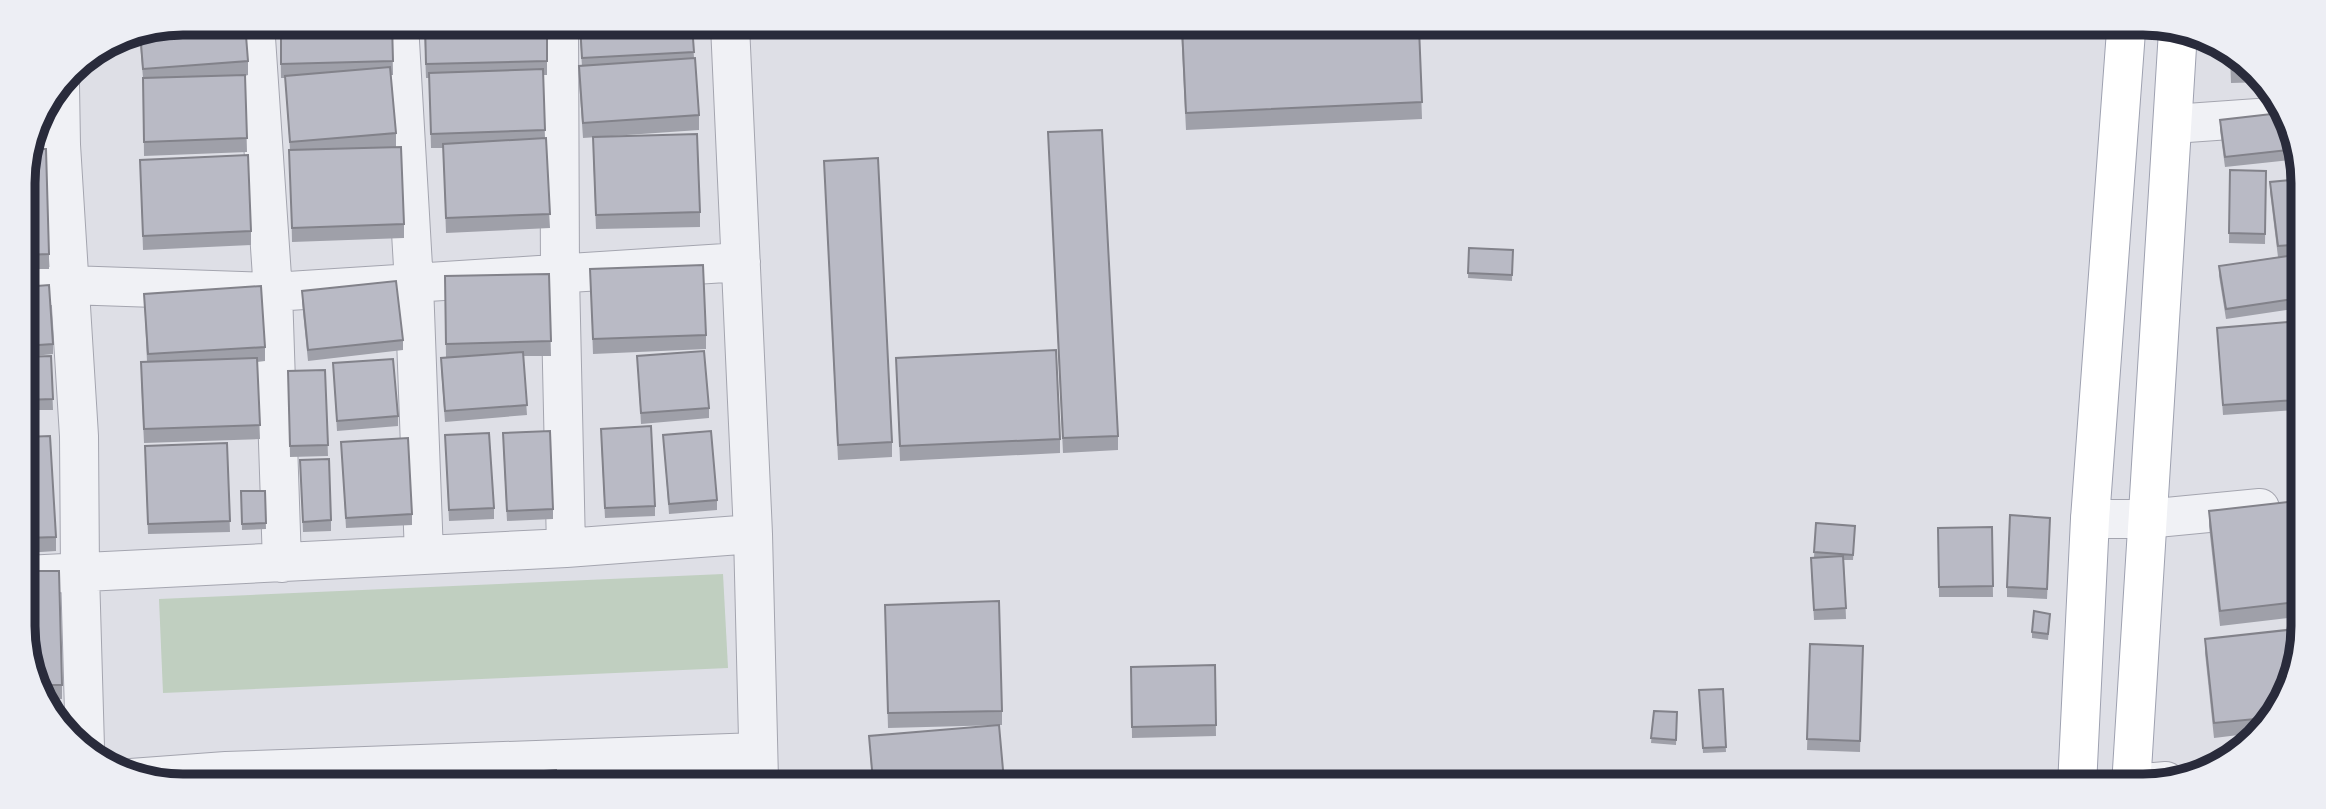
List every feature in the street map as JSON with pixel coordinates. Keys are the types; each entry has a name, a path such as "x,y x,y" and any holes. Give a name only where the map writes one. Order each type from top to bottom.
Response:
{"main road":[{"path":"2078,774 2090,519 2126,35"},
{"path":"2143,774 2147,519 2178,39"}],"street":[{"path":"256,35 273,292 282,563"},
{"path":"400,35 414,284 424,555"},
{"path":"559,35 560,275 566,548"},
{"path":"283,774 758,766 753,534 730,35"},
{"path":"54,110 46,146 69,285 79,436 85,737"},
{"path":"2173,124 2275,116"},
{"path":"35,287 69,285 273,292 741,262"},
{"path":"38,437 79,436"},
{"path":"2090,519 2147,519 2291,505"},
{"path":"35,575 566,548 753,534"}],"green space":[{"path":"723,574 728,668 163,693 159,599"}],"building":[{"path":"246,35 248,61 143,69 141,41 164,36"},
{"path":"281,35 392,35 393,61 281,64"},
{"path":"425,35 547,35 547,61 426,64"},
{"path":"581,35 693,35 694,52 582,58"},
{"path":"1182,35 1419,35 1422,102 1186,113"},
{"path":"695,58 699,115 583,123 579,66"},
{"path":"390,67 396,133 290,142 285,76"},
{"path":"543,69 545,130 431,134 429,73"},
{"path":"245,75 247,138 144,142 143,78"},
{"path":"2274,114 2287,150 2225,157 2220,120"},
{"path":"1102,130 1118,436 1063,438 1048,132"},
{"path":"697,134 700,212 596,215 593,137"},
{"path":"546,138 550,214 446,218 443,144"},
{"path":"401,147 404,224 292,228 289,150"},
{"path":"39,149 46,149 49,254 35,255 35,173"},
{"path":"248,155 251,231 143,236 140,160"},
{"path":"878,158 892,442 838,445 824,161"},
{"path":"2230,170 2266,171 2265,234 2229,233"},
{"path":"2291,180 2291,245 2278,246 2270,182"},
{"path":"1469,248 1513,250 1512,275 1468,273"},
{"path":"2291,255 2291,299 2226,309 2219,266"},
{"path":"703,265 706,335 593,339 590,269"},
{"path":"549,274 551,341 446,344 445,276"},
{"path":"396,281 403,340 308,350 302,291"},
{"path":"49,285 53,344 35,345 35,286"},
{"path":"261,286 265,347 148,354 144,294"},
{"path":"2288,322 2291,400 2223,405 2217,328"},
{"path":"1056,350 1060,439 900,446 896,358"},
{"path":"704,351 709,408 641,413 637,356"},
{"path":"523,352 527,405 445,411 441,358"},
{"path":"51,356 53,399 35,400 35,357"},
{"path":"257,358 260,425 144,429 141,362"},
{"path":"393,359 398,416 337,421 333,363"},
{"path":"325,370 328,445 290,446 288,371"},
{"path":"651,426 655,506 605,508 601,429"},
{"path":"550,431 553,509 507,511 503,433"},
{"path":"711,431 717,500 669,504 663,435"},
{"path":"489,433 494,508 449,510 445,435"},
{"path":"50,436 56,537 35,538 35,437"},
{"path":"408,438 412,514 346,518 341,442"},
{"path":"227,443 230,521 148,524 145,446"},
{"path":"329,459 331,520 303,522 300,460"},
{"path":"241,491 265,491 266,523 242,524"},
{"path":"2291,502 2291,603 2220,611 2209,511"},
{"path":"2010,515 2050,518 2047,589 2007,587"},
{"path":"1816,523 1855,526 1853,555 1814,552"},
{"path":"1992,527 1993,586 1939,587 1938,528"},
{"path":"1843,556 1846,608 1814,610 1811,558"},
{"path":"35,571 59,571 62,685 47,685 38,655 35,636"},
{"path":"999,601 1002,711 888,713 885,605"},
{"path":"2034,611 2050,614 2048,634 2032,632"},
{"path":"2291,630 2290,645 2280,683 2258,719 2214,723 2205,639"},
{"path":"1810,644 1863,646 1860,741 1807,739"},
{"path":"1215,665 1216,725 1132,727 1131,667"},
{"path":"1723,689 1726,747 1703,748 1699,690"},
{"path":"1654,711 1677,712 1676,740 1651,738"},
{"path":"999,725 1003,774 872,774 869,736"},
{"path":"556,770 556,774 506,774"}]}
